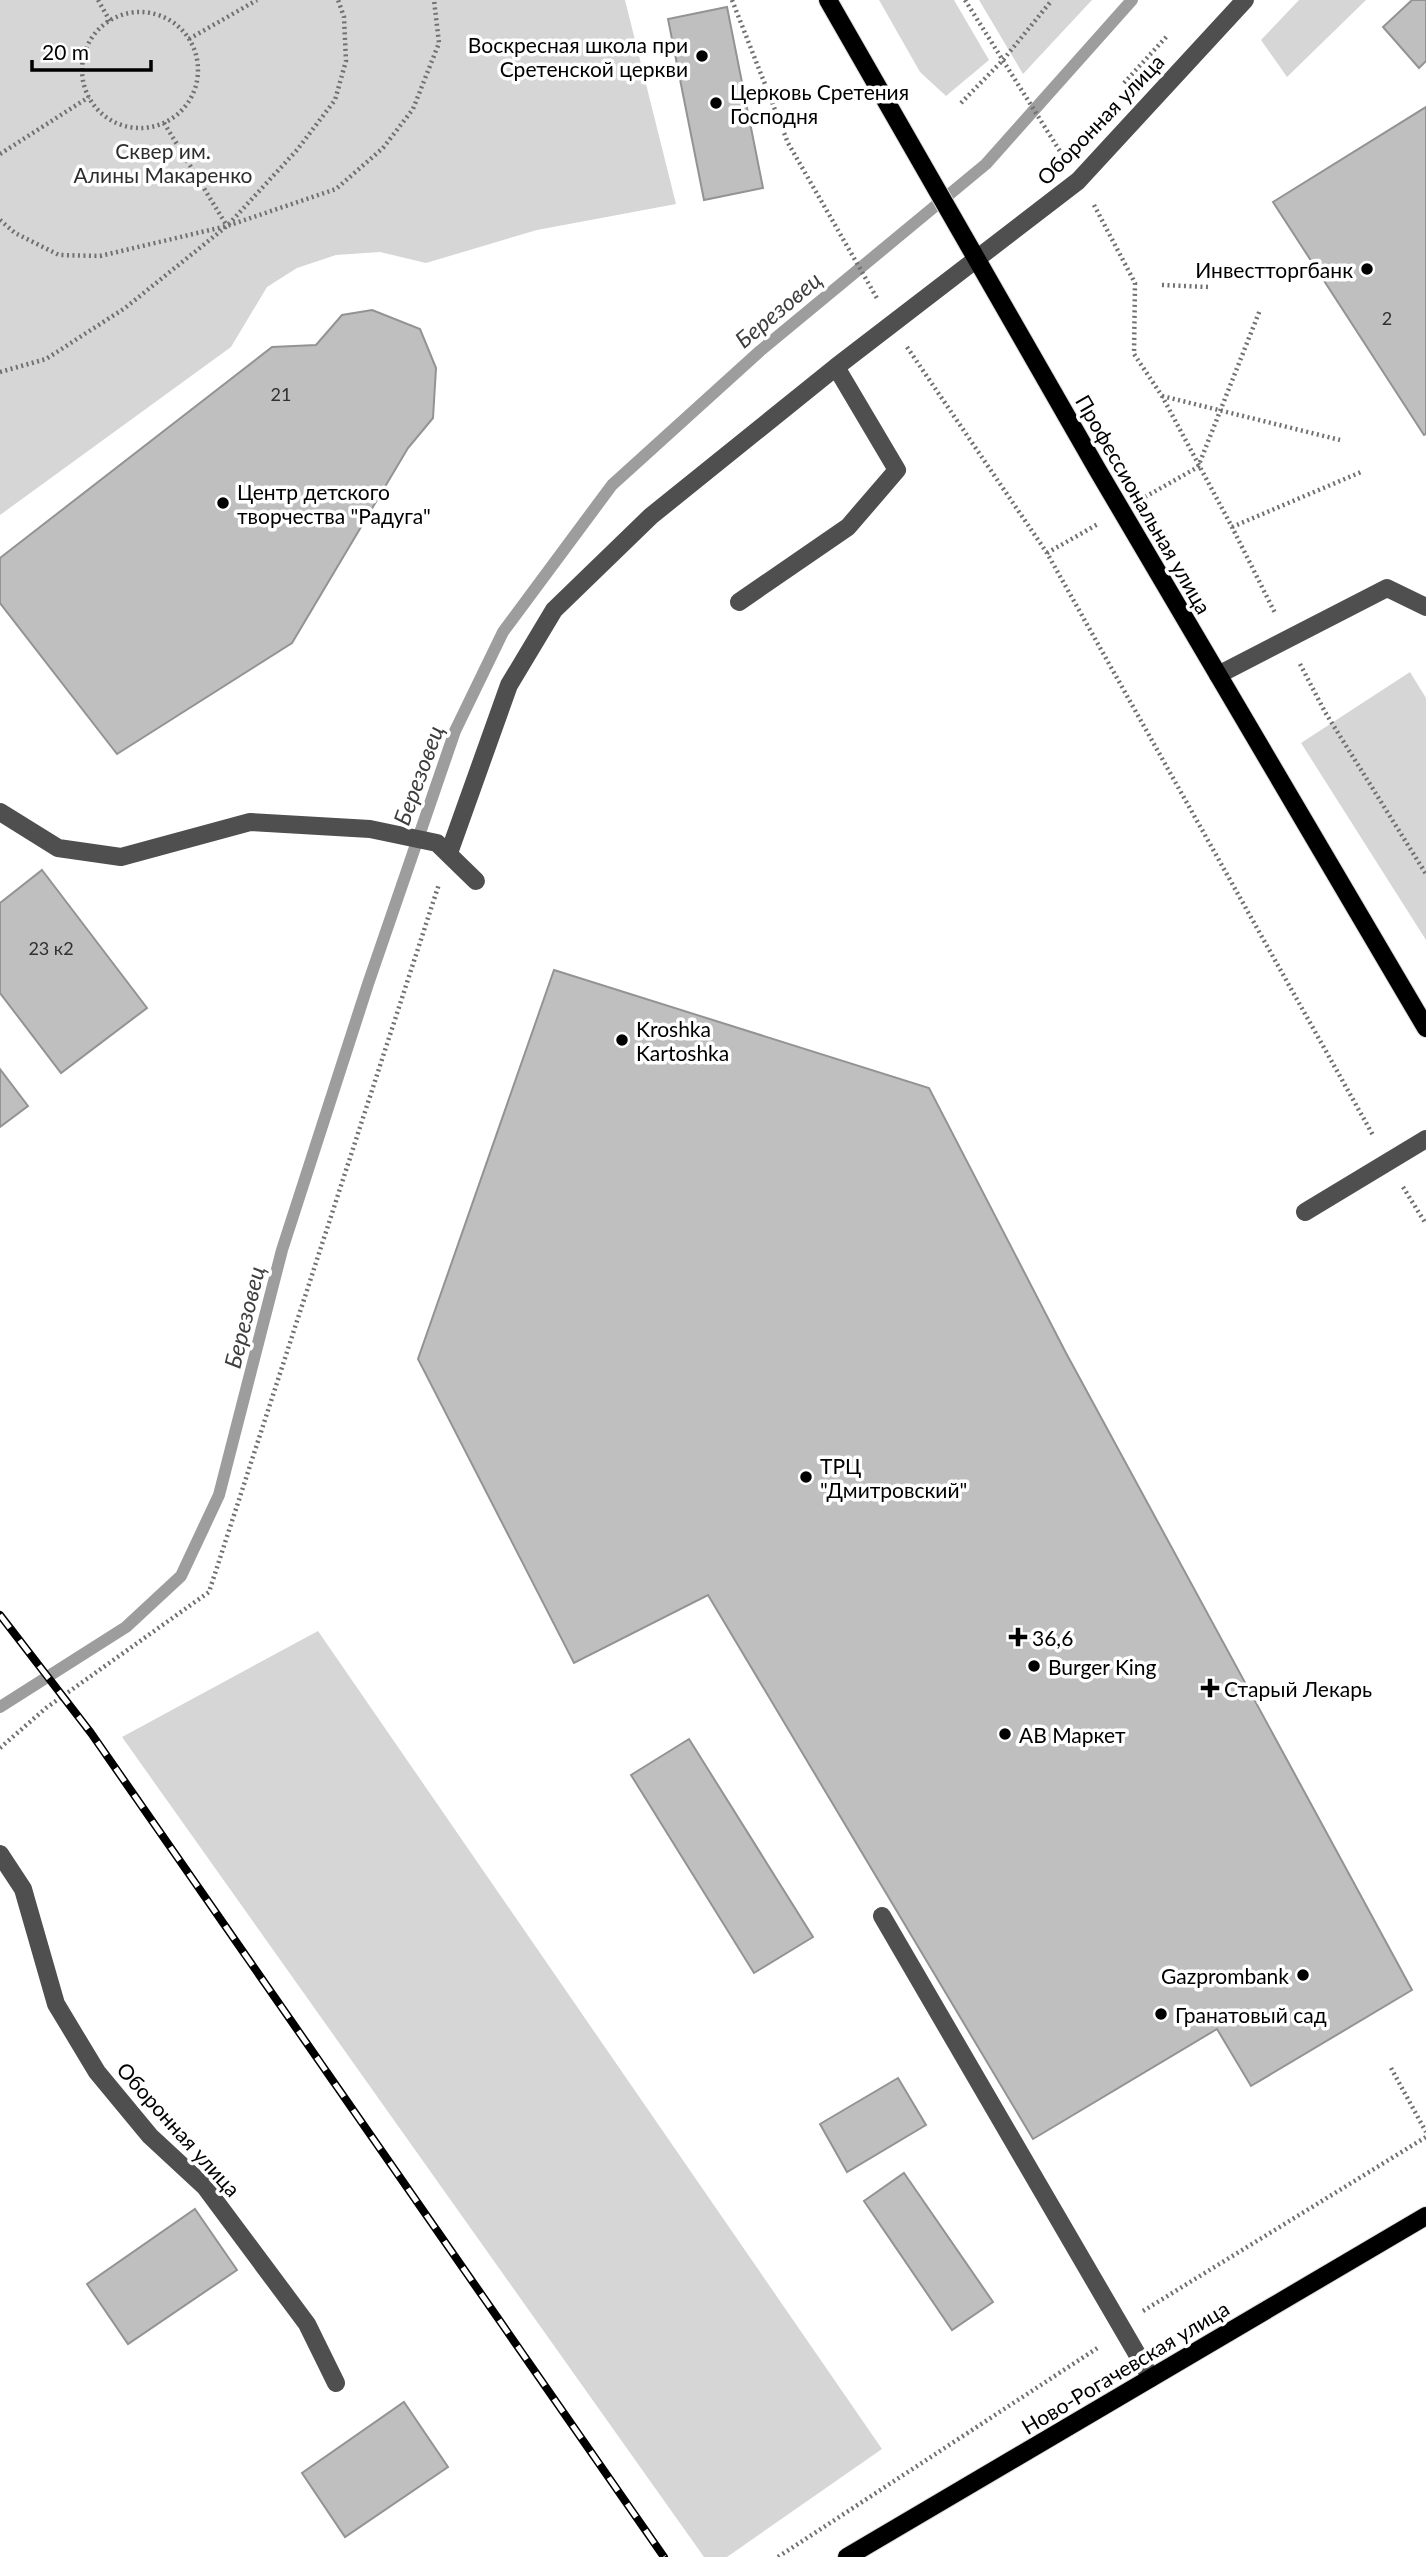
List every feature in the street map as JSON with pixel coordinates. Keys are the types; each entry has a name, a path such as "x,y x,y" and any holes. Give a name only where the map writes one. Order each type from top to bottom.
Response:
{"main road":[{"name":"Профессиональная улица","path":"828,0 1218,675 1426,1028"},
{"name":"Ново-Рогачевская улица","path":"847,2557 1426,2216"}],"street":[{"name":"Оборонная улица","path":"443,848 509,684 554,610 651,516 836,367 1078,181 1245,0"},
{"path":"740,603 848,527 897,470 836,367"},
{"path":"1218,675 1387,588 1426,607"},
{"path":"0,813 58,848 121,857 250,822 370,829 443,848 476,881"},
{"path":"1305,1212 1426,1139"},
{"name":"Оборонная улица","path":"0,1854 23,1889 56,2004 97,2072 150,2136 213,2197 307,2324 336,2383"},
{"path":"882,1916 1152,2378"}],"path":[{"path":"98,0 110,21"},
{"path":"189,39 257,0"},
{"path":"0,372 46,359 125,308 227,226 298,150 335,100 346,61 344,17 338,0"},
{"path":"0,220 15,233 59,255 100,256 227,226 336,189 383,148 413,109 439,43 434,0"},
{"path":"732,0 788,143 892,325 1047,552 1388,1162 1426,1224"},
{"path":"961,103 1003,60 1052,0"},
{"path":"968,2 1048,135 1097,210 1135,283 1134,354 1162,396 1232,527 1325,712 1426,874"},
{"path":"146,13 176,24 189,39 199,68 195,89 181,112 164,123 145,128 122,125 98,110 89,97 82,70 88,46 96,33 110,21 126,14 146,13"},
{"path":"0,154 89,97"},
{"path":"164,123 227,226"},
{"path":"1162,285 1209,287"},
{"path":"1198,467 1260,310"},
{"path":"1162,396 1340,440"},
{"path":"1232,527 1361,472"},
{"path":"0,1748 46,1708 209,1592 443,848"},
{"path":"1391,2068 1426,2132"},
{"path":"778,2557 1096,2349 1121,2325 1426,2137"}],"green space":[{"name":"Сквер им. Алины Макаренко","path":"0,0 625,0 676,204 537,230 426,263 380,252 336,255 297,268 267,287 231,347 0,515"},
{"path":"879,0 954,0 989,60 946,96 920,72"},
{"path":"979,0 1092,0 1023,74"},
{"path":"1299,0 1366,0 1287,77 1261,40"},
{"path":"1410,672 1426,698 1426,940 1301,743"},
{"path":"318,1631 882,2449 727,2557 704,2557 122,1737"}],"building":[{"path":"1412,0 1426,0 1426,61 1419,68 1383,27"},
{"name":"Церковь Сретения Господня","path":"727,7 763,188 704,200 668,19"},
{"path":"1426,107 1426,434 1424,435 1273,202"},
{"name":"Центр детского творчества \"Радуга\"","path":"372,310 420,329 436,368 433,418 408,448 292,643 117,754 0,603 0,558 272,347 316,345 342,315"},
{"path":"42,870 147,1008 61,1073 0,993 0,903"},
{"name":"ТРЦ \"Дмитровский\"","path":"554,970 929,1088 1066,1353 1412,1990 1251,2086 1217,2029 1033,2139 708,1595 574,1663 418,1359"},
{"path":"0,1069 28,1106 0,1127"},
{"path":"689,1739 813,1937 754,1973 631,1775"},
{"path":"898,2078 926,2125 847,2172 820,2124"},
{"path":"904,2173 993,2302 952,2330 864,2201"},
{"path":"195,2209 237,2270 128,2344 87,2284"},
{"path":"404,2402 448,2467 345,2537 302,2473"}],"waterway":[{"name":"Березовец","path":"0,1707 126,1627 181,1576 219,1495 282,1250 368,984 455,731 503,632 612,485 760,351 986,164 1132,0"}],"railway":[{"path":"0,1615 91,1733 664,2557"}],"place":[{"name":"Воскресная школа при Сретенской церкви","path":"702,56"},
{"name":"Церковь Сретения Господня","path":"716,103"},
{"name":"Инвестторгбанк","path":"1367,269"},
{"name":"Центр детского творчества \"Радуга\"","path":"223,503"},
{"name":"Kroshka Kartoshka","path":"622,1040"},
{"name":"ТРЦ \"Дмитровский\"","path":"806,1477"},
{"name":"36,6","path":"1018,1637"},
{"name":"Burger King","path":"1034,1666"},
{"name":"Старый Лекарь","path":"1210,1688"},
{"name":"АВ Маркет","path":"1005,1734"},
{"name":"Gazprombank","path":"1303,1975"},
{"name":"Гранатовый сад","path":"1161,2014"}]}
